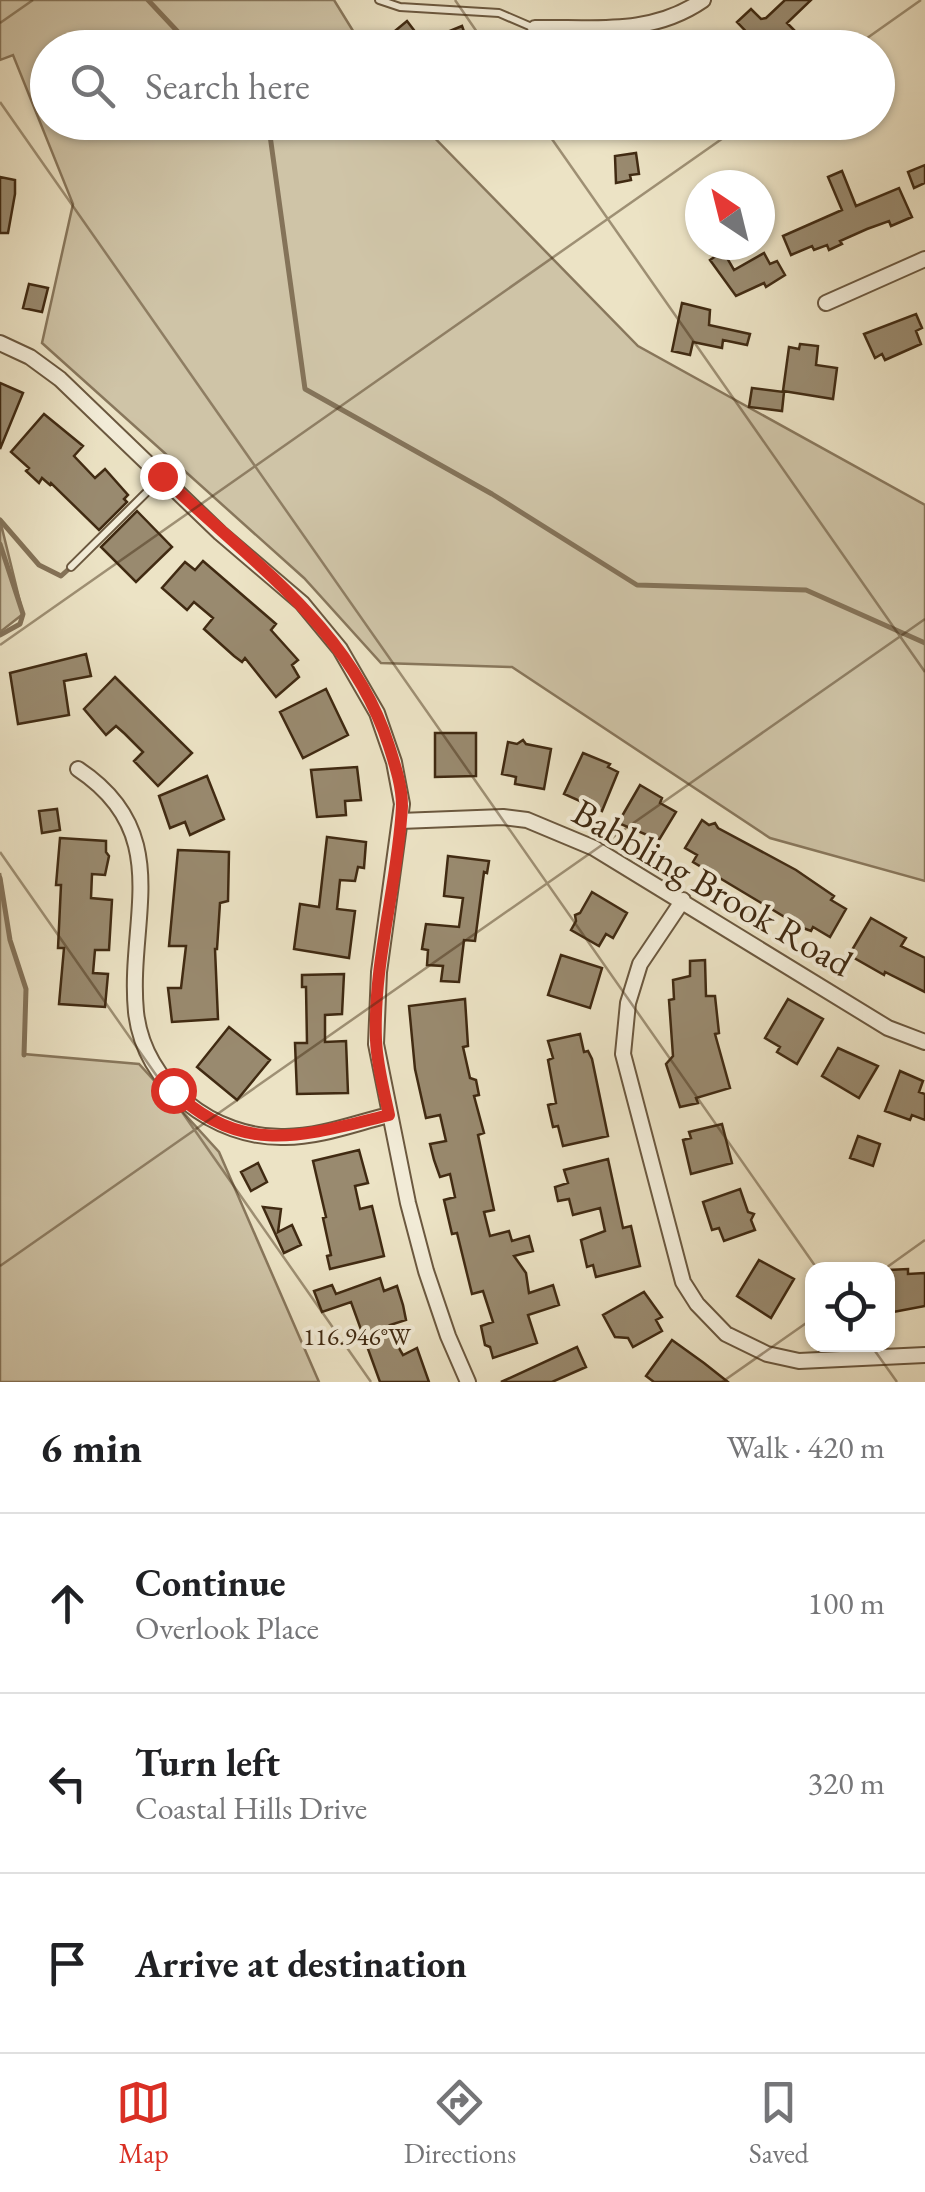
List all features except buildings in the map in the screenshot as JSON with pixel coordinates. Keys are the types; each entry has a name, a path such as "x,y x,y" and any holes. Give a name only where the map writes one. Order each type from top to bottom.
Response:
{"street":[{"path":"535,28 632,28 656,23 702,0"},
{"path":"826,303 925,259"},
{"path":"0,342 60,379 220,533 302,604 340,649 368,694 386,737 400,788 400,822 379,972 376,1044 428,1280 468,1382"},
{"path":"78,769 113,798 135,838 142,878 136,1015 153,1062 173,1090 216,1122 268,1137 306,1136 389,1115"},
{"name":"Babbling Brook Road","path":"400,822 503,817 527,820 594,848 888,1028 925,1042"},
{"path":"683,900 640,964 627,1012 623,1054 683,1282 726,1334 767,1354 800,1361 925,1355"}],"lane":[{"path":"379,0 400,7 500,13 535,28"},
{"path":"71,566 162,476"}],"shaded area":[{"path":"0,0 334,0 353,30 30,30 30,97 13,55 0,60"},
{"path":"47,140 437,140 638,346 925,505 925,881 770,838 512,667 381,663 304,578 42,343 73,204"},
{"path":"0,520 23,614 0,632"},
{"path":"0,873 10,940 26,989 24,1054 139,1064 219,1152 319,1382 0,1382"}],"waterway":[{"path":"148,0 176,30"},
{"path":"271,140 305,389 492,494 637,585 806,590 925,643"},
{"path":"0,520 39,565 61,576 71,567"},
{"path":"0,544 23,614 20,624 0,635"},
{"path":"0,878 10,940 26,989 24,1055"}],"route":[{"path":"162,476 302,604 340,649 377,713 394,762 402,804 376,1018 376,1044 389,1115 306,1136 268,1137 216,1122 173,1090"}]}
